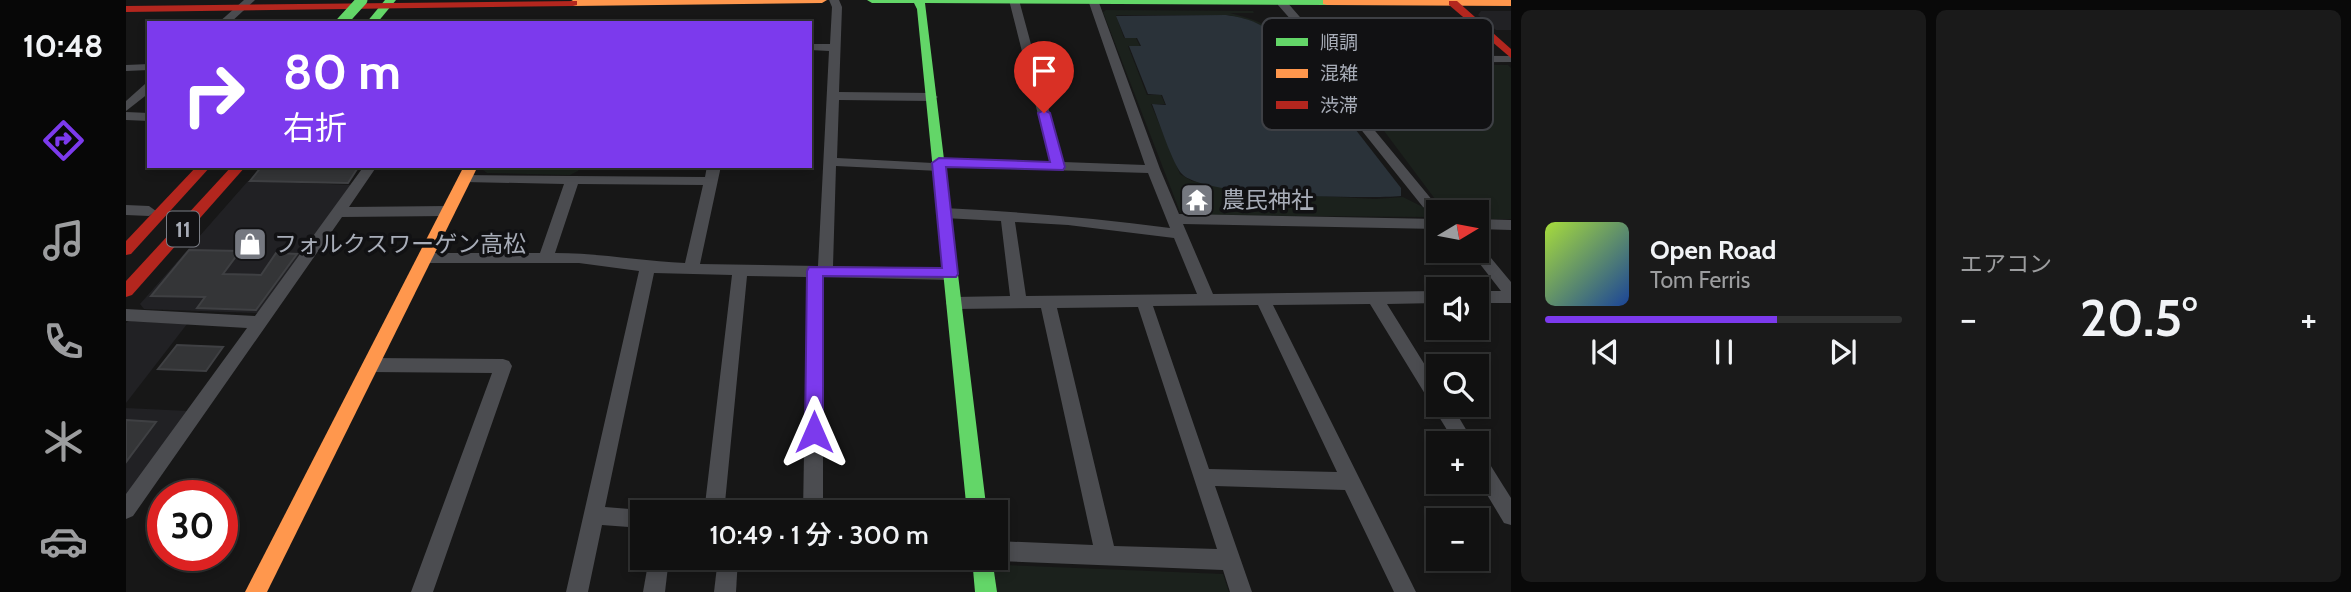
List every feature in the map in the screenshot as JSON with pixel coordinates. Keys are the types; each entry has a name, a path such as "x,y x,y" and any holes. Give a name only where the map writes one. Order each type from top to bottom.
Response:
{"main road":[{"path":"126,9 246,3 822,0"},
{"path":"872,0 1511,3"},
{"path":"918,0 922,9 976,500"},
{"path":"543,21 553,1"},
{"path":"1452,1 1470,18"},
{"path":"333,21 354,2"},
{"path":"342,21 354,2"},
{"path":"361,21 386,2"},
{"path":"372,21 386,2"},
{"path":"1493,40 1511,57"},
{"name":"11","path":"126,234 190,168"},
{"path":"126,250 203,168"},
{"path":"126,276 225,168"},
{"name":"11","path":"126,291 238,168"},
{"path":"256,592 468,172"},
{"path":"983,570 986,592"}],"street":[{"path":"813,500 820,271 837,7 834,0"},
{"path":"1014,1 1058,167"},
{"path":"1094,1 1153,169 1208,301"},
{"path":"225,21 246,3"},
{"path":"1282,3 1295,18"},
{"path":"812,47 834,48"},
{"path":"1493,57 1511,57"},
{"path":"126,68 147,67"},
{"path":"126,107 147,89"},
{"path":"833,96 932,97"},
{"path":"126,116 147,117"},
{"path":"1368,130 1426,202"},
{"path":"829,162 1153,169"},
{"path":"126,510 370,168"},
{"path":"545,258 585,168"},
{"path":"691,269 714,168"},
{"path":"468,172 577,181 711,181"},
{"path":"126,209 149,211"},
{"path":"339,212 449,211"},
{"path":"944,213 1179,227 1426,224"},
{"path":"1007,216 1020,303"},
{"path":"1489,224 1511,225"},
{"path":"425,258 579,258 648,267 691,269 950,274"},
{"path":"1486,263 1511,295"},
{"path":"577,592 648,267"},
{"path":"715,500 740,270"},
{"path":"1489,296 1511,295"},
{"path":"1375,298 1426,381"},
{"path":"954,303 1426,298"},
{"path":"1263,300 1405,592"},
{"path":"1144,302 1241,592"},
{"path":"1048,303 1106,557"},
{"path":"126,315 259,321"},
{"path":"371,365 503,366 422,592"},
{"path":"1203,477 1352,481"},
{"path":"1489,480 1511,516"},
{"path":"594,515 630,518"},
{"path":"1008,552 1231,560"},
{"path":"654,592 657,570"},
{"path":"725,592 728,570"}],"shaded area":[{"path":"1106,10 1253,11 1254,13 1230,13 1262,24 1227,15 1116,15 1124,38 1136,38 1140,46 1128,46 1147,95 1161,95 1165,104 1151,104 1180,174 1192,181 1248,192 1375,199 1403,197 1423,207 1426,217 1186,215 1180,212 1103,12"},
{"path":"1481,11 1511,11 1511,30 1496,30 1493,28 1493,18 1482,18 1478,15"},
{"path":"1226,15 1247,19 1262,26 1262,130 1356,130 1401,188 1401,196 1355,197 1252,192 1196,182 1182,174 1170,152 1152,104 1166,105 1162,95 1148,94 1129,46 1141,46 1137,38 1125,38 1116,16"},
{"path":"1493,65 1508,65 1511,68 1511,219 1489,219 1489,200 1436,200 1383,130 1493,130"},
{"path":"579,168 570,175 487,173 483,170"},
{"name":"フォルクスワーゲン高松","path":"248,181 352,185 259,313 144,309 140,304"},
{"path":"126,323 187,324 126,403"},
{"path":"126,408 188,411 126,497"},
{"path":"1008,565 1223,574 1229,592 993,592 991,572 1008,570"}],"building":[{"path":"260,168 358,168 348,183 250,181"},
{"path":"189,250 240,251 223,274 261,275 276,253 297,254 256,310 197,308 205,297 151,296"},
{"path":"177,345 223,347 206,371 158,369"},
{"path":"126,420 156,422 126,462"}],"traffic: fast":[{"path":"343,21 362,0"},
{"path":"373,21 391,0"},
{"path":"872,0 1327,2"},
{"path":"918,0 922,9 976,500"},
{"path":"983,570 986,592"}],"traffic: slow":[{"path":"573,3 822,0"},
{"path":"1327,2 1511,3"},
{"path":"256,592 470,168"}],"traffic: jam":[{"path":"126,9 573,3"},
{"path":"1453,3 1470,18"},
{"path":"1493,39 1511,55"},
{"path":"126,250 203,168"},
{"path":"126,291 238,168"}],"place":[{"name":"農民神社","path":"1197,200"},
{"name":"フォルクスワーゲン高松","path":"250,244"}],"route":[{"path":"814,432 815,271 950,274 939,163 1058,167 1044,113"}]}
